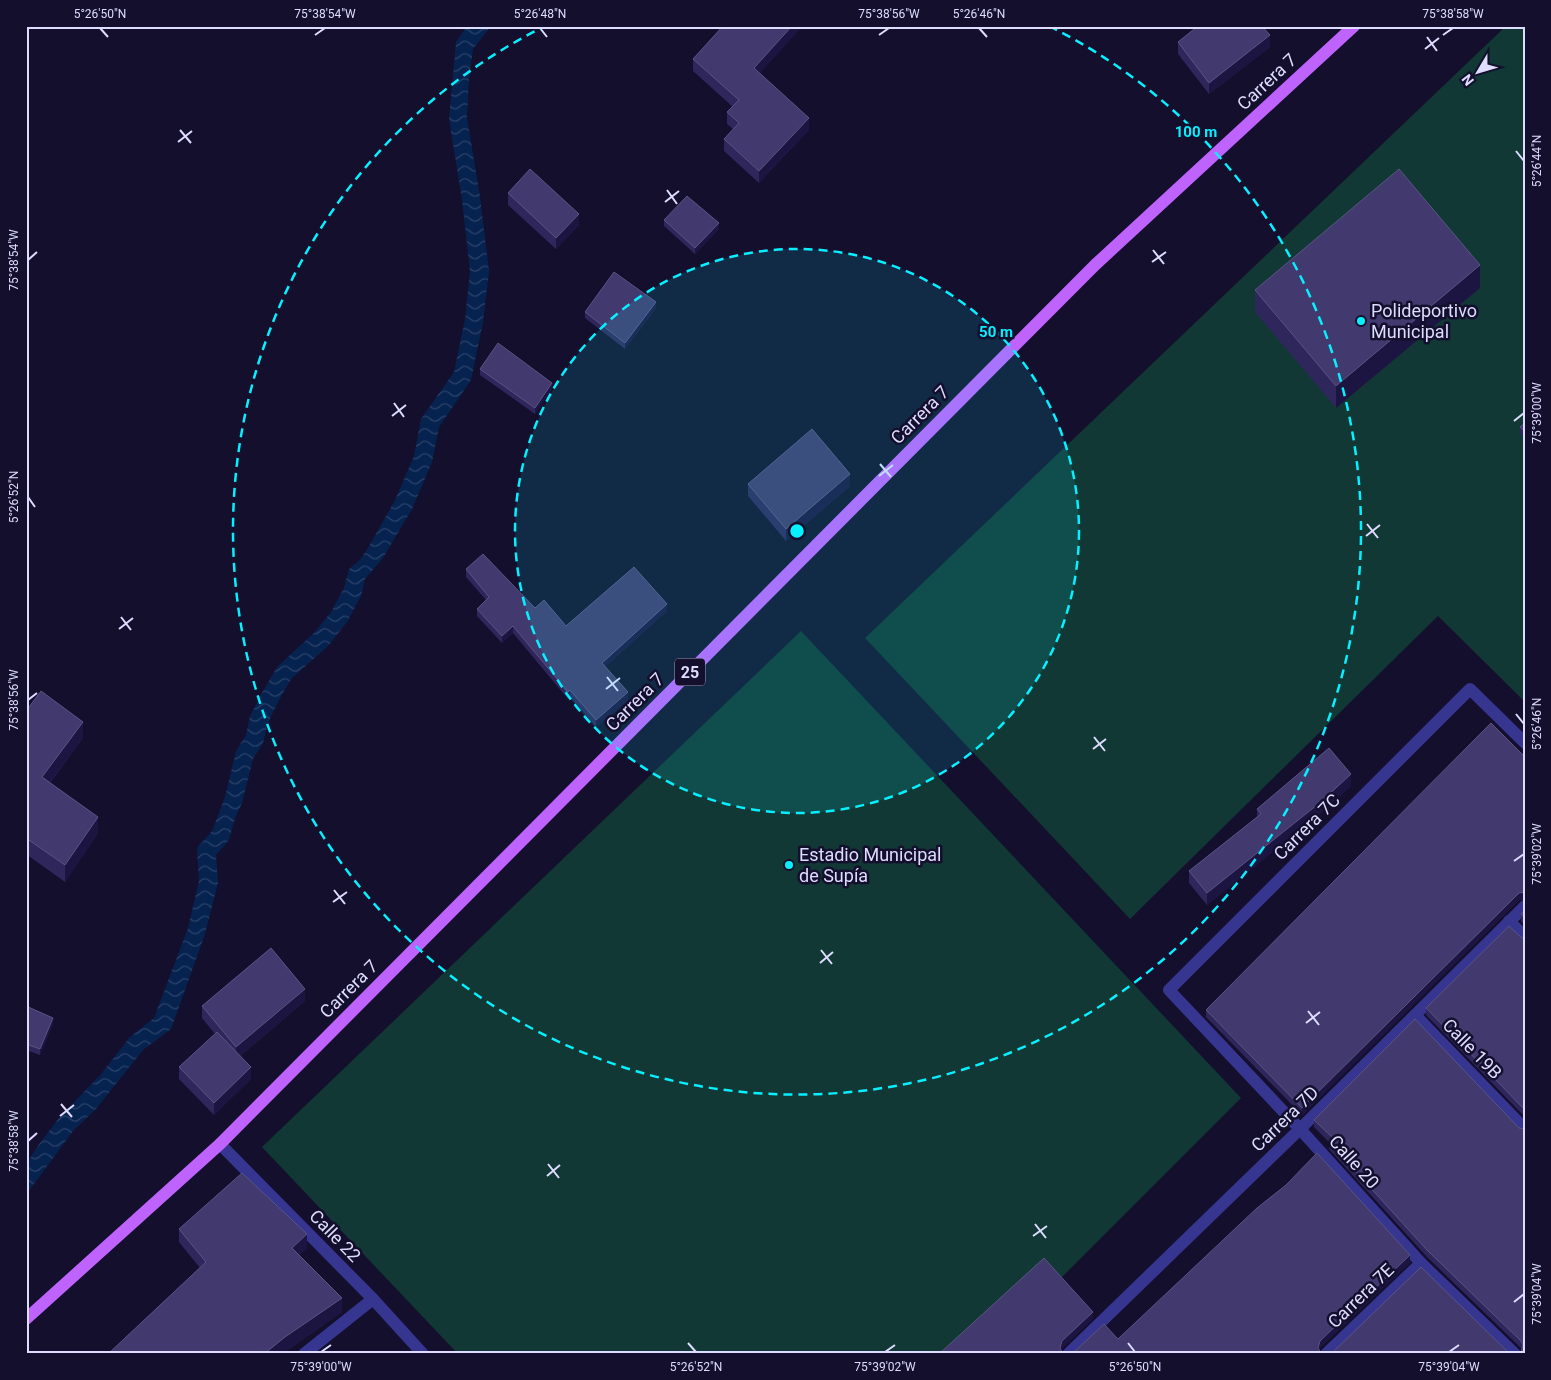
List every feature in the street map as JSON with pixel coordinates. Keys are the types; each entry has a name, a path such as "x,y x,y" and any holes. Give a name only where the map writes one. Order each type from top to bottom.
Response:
{"main road":[{"name":"Carrera 7","path":"26,1319 220,1144 1095,265 1354,26"}],"street":[{"name":"Carrera 7C","path":"1169,990 1470,689 1525,744"},
{"name":"Carrera 7D","path":"1068,1354 1300,1129 1525,906"},
{"path":"1509,921 1525,937"},
{"name":"Calle 20","path":"1169,990 1300,1129 1421,1263 1515,1354"},
{"name":"Calle 19B","path":"1415,1015 1525,1129"},
{"name":"Calle 22","path":"220,1144 373,1299 423,1354"},
{"name":"Carrera 7E","path":"1326,1354 1421,1263"},
{"path":"304,1354 373,1299"}],"green space":[{"name":"Polideportivo Municipal","path":"1506,26 1525,26 1525,702 1438,616 1130,919 865,638"},
{"name":"Estadio Municipal de Supía","path":"801,631 1241,1098 985,1354 458,1354 262,1147"}],"water":[{"path":"467,26 491,26 473,49 469,79 467,118 480,197 489,271 483,322 471,380 439,427 432,462 412,509 383,558 365,579 361,596 347,622 328,646 291,679 268,723 263,743 253,759 242,803 235,818 229,840 216,855 218,883 205,934 171,1029 143,1050 95,1110 73,1131 26,1195 26,1165 37,1147 59,1118 101,1074 130,1037 154,1018 188,928 199,881 197,848 212,831 225,797 236,751 246,735 250,716 277,667 315,632 331,612 344,588 349,569 360,560 368,548 395,500 414,456 421,419 454,372 465,319 470,271 462,200 449,119 456,42"}],"building":[{"path":"723,26 792,26 754,68 809,118 759,171 724,139 739,123 727,112 739,100 693,59"},
{"path":"1198,26 1262,26 1270,35 1209,83 1178,42"},
{"path":"530,169 579,214 556,238 508,193"},
{"path":"1399,169 1480,265 1336,386 1255,290"},
{"path":"687,196 719,223 695,248 664,220"},
{"path":"614,272 656,302 625,343 585,312"},
{"path":"498,343 552,383 535,408 480,369"},
{"path":"1525,423 1525,432 1520,427"},
{"path":"812,429 850,474 786,529 748,484"},
{"path":"483,554 535,608 544,600 566,626 634,567 667,604 602,663 628,692 596,720 570,690 568,692 513,626 502,636 477,609 489,597 466,569"},
{"path":"41,691 83,722 42,777 98,817 65,865 26,838 26,711"},
{"path":"1491,723 1525,757 1525,892 1519,893 1302,1108 1206,1010"},
{"path":"1329,748 1351,774 1322,801 1207,893 1189,871 1261,814 1257,809"},
{"path":"1525,910 1525,919 1521,914"},
{"path":"1509,926 1522,938 1525,937 1525,1110 1426,1008"},
{"path":"271,948 305,989 236,1047 202,1006"},
{"path":"26,1006 53,1018 40,1049 26,1044"},
{"path":"1415,1019 1519,1128 1525,1129 1525,1354 1518,1354 1521,1352 1523,1345 1521,1341 1427,1250 1329,1142 1333,1138 1314,1120"},
{"path":"217,1032 251,1067 214,1103 179,1067"},
{"path":"1317,1153 1410,1255 1320,1341 1318,1348 1324,1354 1070,1354 1104,1324 1118,1339 1257,1208 1286,1185"},
{"path":"242,1173 307,1234 292,1248 342,1298 285,1337 264,1354 108,1354 206,1262 179,1229"},
{"path":"1044,1258 1093,1312 1062,1341 1060,1348 1065,1354 939,1354"},
{"path":"1421,1267 1509,1353 1513,1354 1330,1354"}],"place":[{"name":"Polideportivo Municipal","path":"1361,321"},
{"name":"Estadio Municipal de Supía","path":"789,865"}]}
